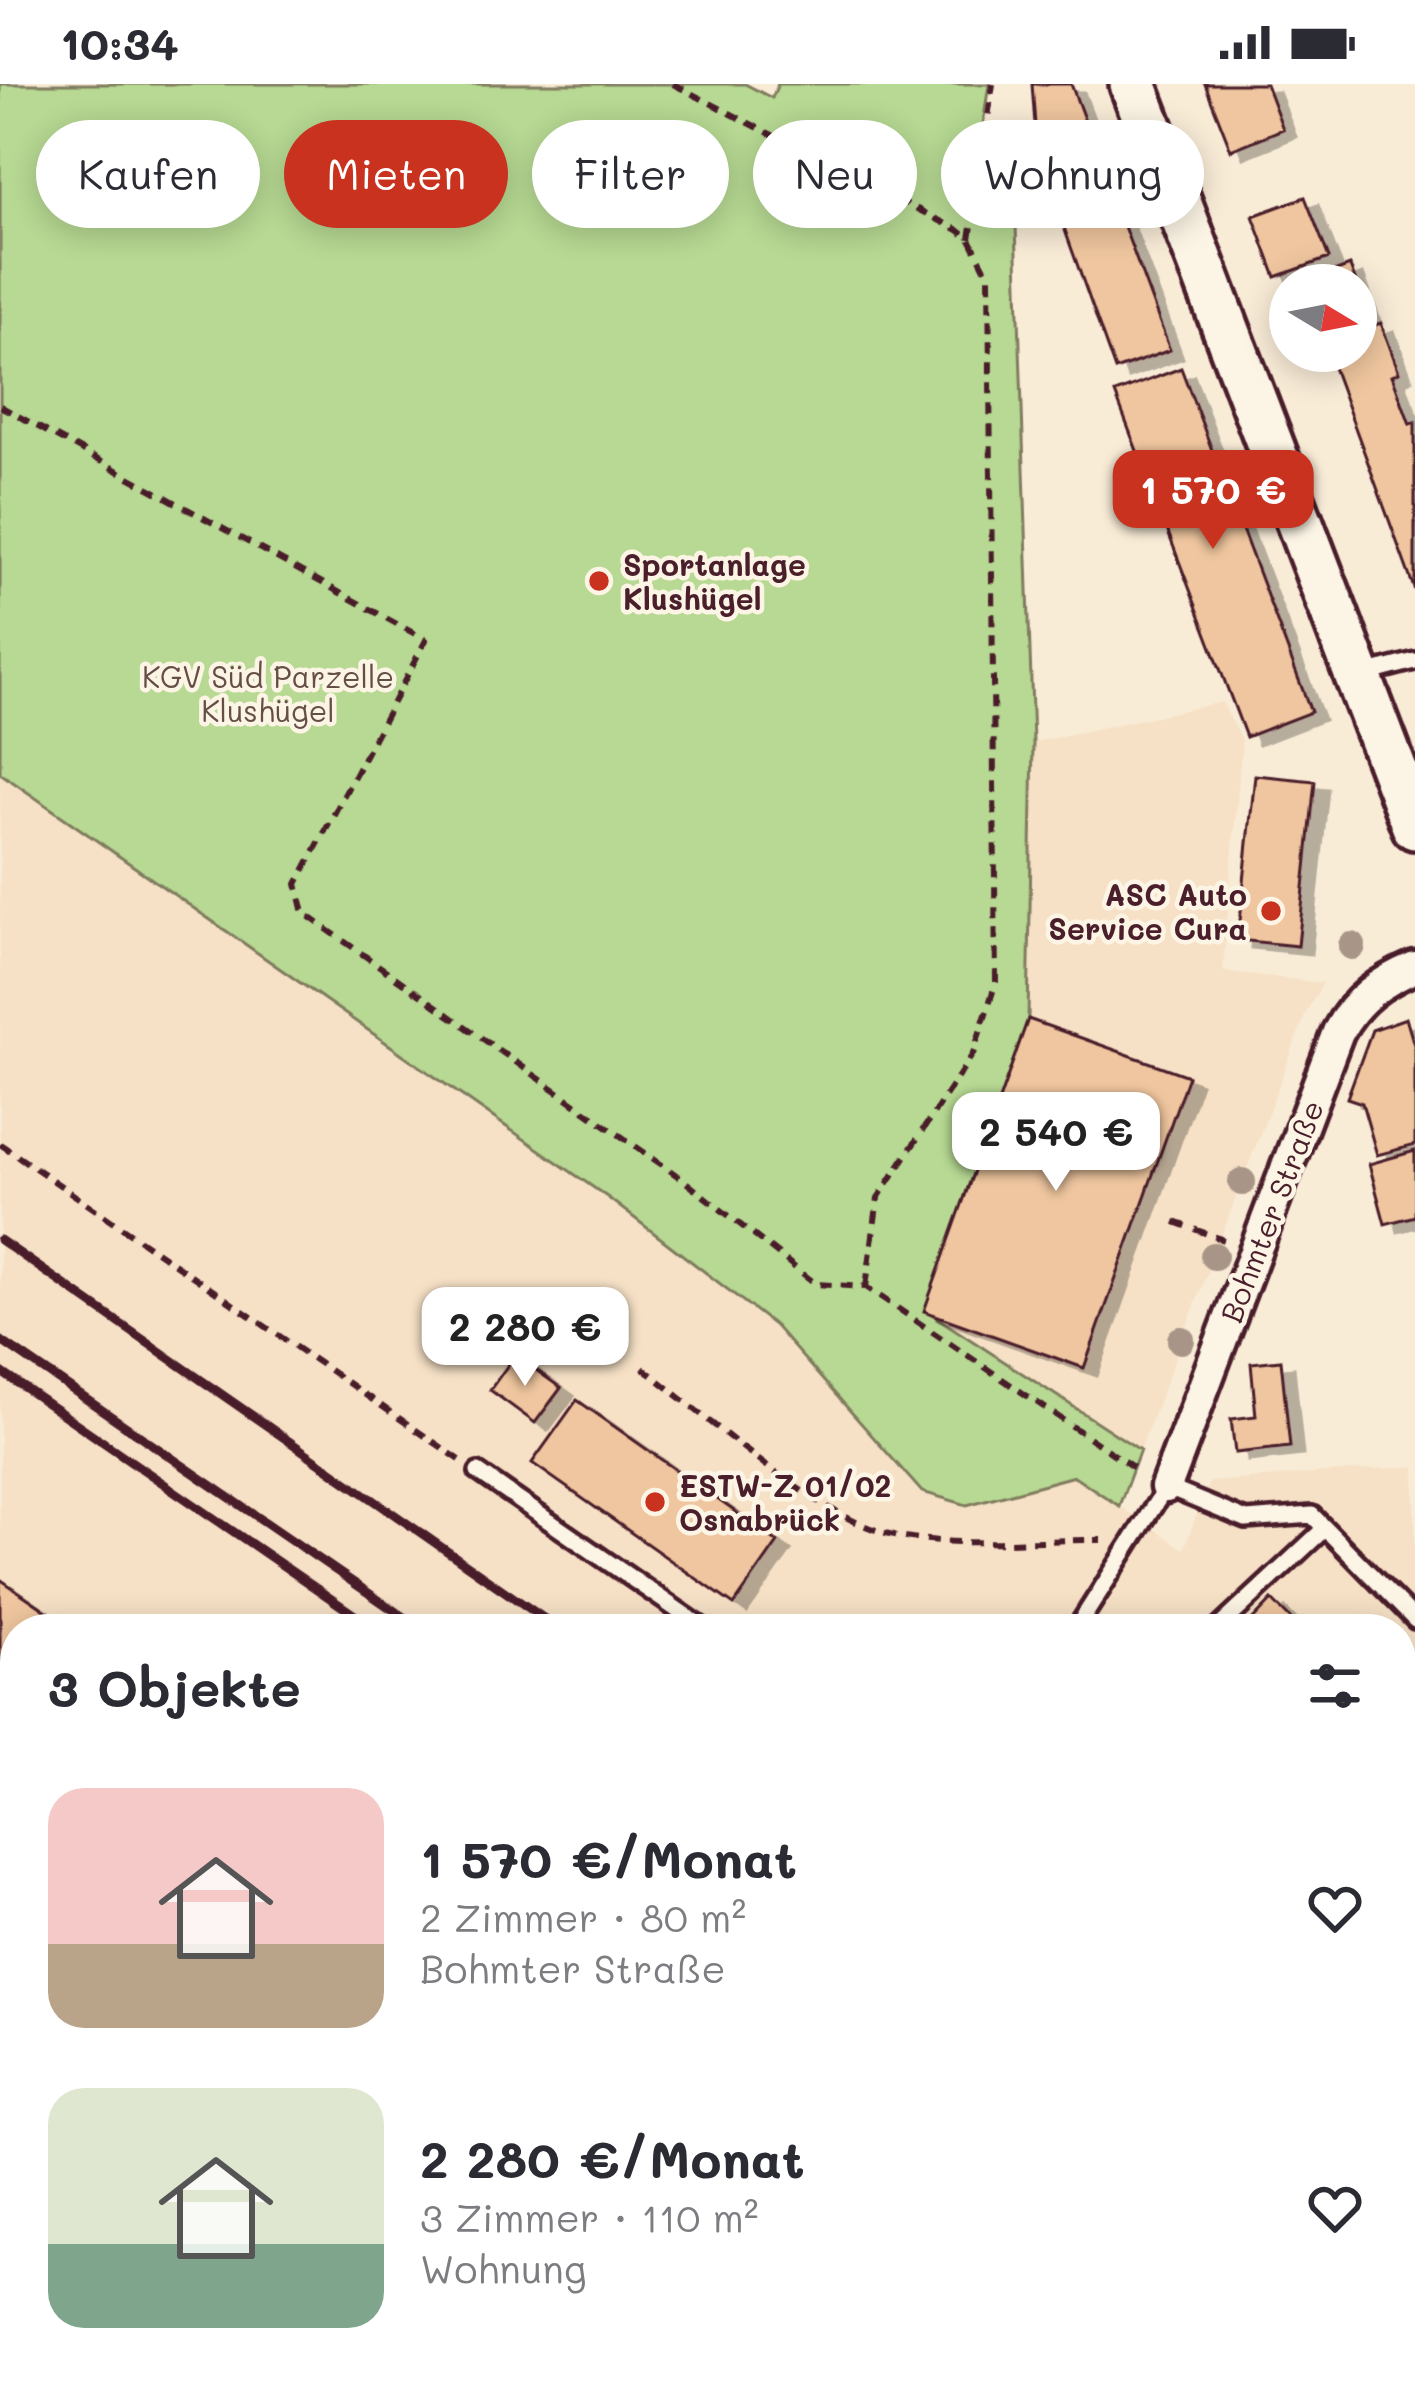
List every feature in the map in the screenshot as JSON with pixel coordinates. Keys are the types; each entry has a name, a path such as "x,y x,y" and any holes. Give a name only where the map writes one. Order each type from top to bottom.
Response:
{"main road":[{"path":"1133,84 1415,826"}],"street":[{"name":"Bohmter Straße","path":"1166,1487 1338,1032 1352,1006 1374,987 1415,967"}],"lane":[{"path":"1361,675 1415,661"},
{"path":"478,1472 683,1614"},
{"path":"1086,1614 1166,1487 1246,1520 1312,1515 1409,1614"},
{"path":"1233,1614 1324,1528"}],"path":[{"path":"673,84 970,239 989,276 995,982 974,1054 878,1198 866,1287"},
{"path":"970,239 993,84"},
{"path":"0,406 426,640 297,884 304,914 682,1180 816,1284 866,1287 1166,1487"},
{"path":"0,1144 478,1472"},
{"path":"1175,1222 1227,1241"},
{"path":"643,1368 823,1503 879,1531 934,1538 1134,1540"}],"shaded area":[{"path":"1222,702 1242,741 1223,971 1323,983 1307,1011 1140,1450 924,1311 1028,1019 1033,742"},
{"path":"0,773 607,1197 774,1325 922,1492 967,1505 1074,1476 1184,1549 1209,1482 1415,1466 1415,1614 0,1614"}],"green space":[{"name":"KGV Süd Parzelle Klushügel","path":"0,84 745,84 772,98 778,84 989,84 984,120 941,120 941,228 1016,228 1033,742 1028,1019 925,1310 1140,1450 1119,1506 1074,1476 967,1505 922,1492 774,1325 607,1197 0,773"}],"building":[{"path":"1032,84 1071,84 1084,120 1035,120"},
{"path":"1205,84 1266,84 1283,129 1231,150"},
{"path":"1305,197 1329,258 1312,264 1271,264 1253,216"},
{"path":"1064,228 1125,228 1170,350 1115,370"},
{"path":"1381,323 1399,372 1392,375 1410,424 1415,422 1415,591 1335,372 1377,372 1377,324"},
{"path":"1181,368 1311,712 1246,737 1115,393"},
{"path":"1255,775 1315,781 1298,946 1238,940"},
{"path":"1406,1018 1415,1048 1415,1145 1377,1155 1362,1103 1347,1098 1372,1030"},
{"path":"1028,1019 1188,1076 1084,1368 924,1311"},
{"path":"1415,1151 1415,1216 1385,1224 1369,1164"},
{"path":"515,1355 561,1388 535,1423 490,1390"},
{"path":"1281,1360 1290,1447 1235,1453 1231,1419 1256,1416 1251,1363"},
{"name":"ESTW-Z 01/02 Osnabrück","path":"577,1400 778,1542 734,1605 532,1463"},
{"path":"0,1579 51,1614 0,1614"},
{"path":"1272,1600 1286,1614 1258,1614"}],"railway":[{"path":"0,1240 537,1614"},
{"path":"0,1340 399,1614"},
{"path":"0,1371 353,1614"}],"place":[{"name":"Sportanlage Klushügel","path":"599,581"},
{"name":"ASC Auto Service Cura","path":"1271,911"},
{"name":"ESTW-Z 01/02 Osnabrück","path":"655,1502"}]}
